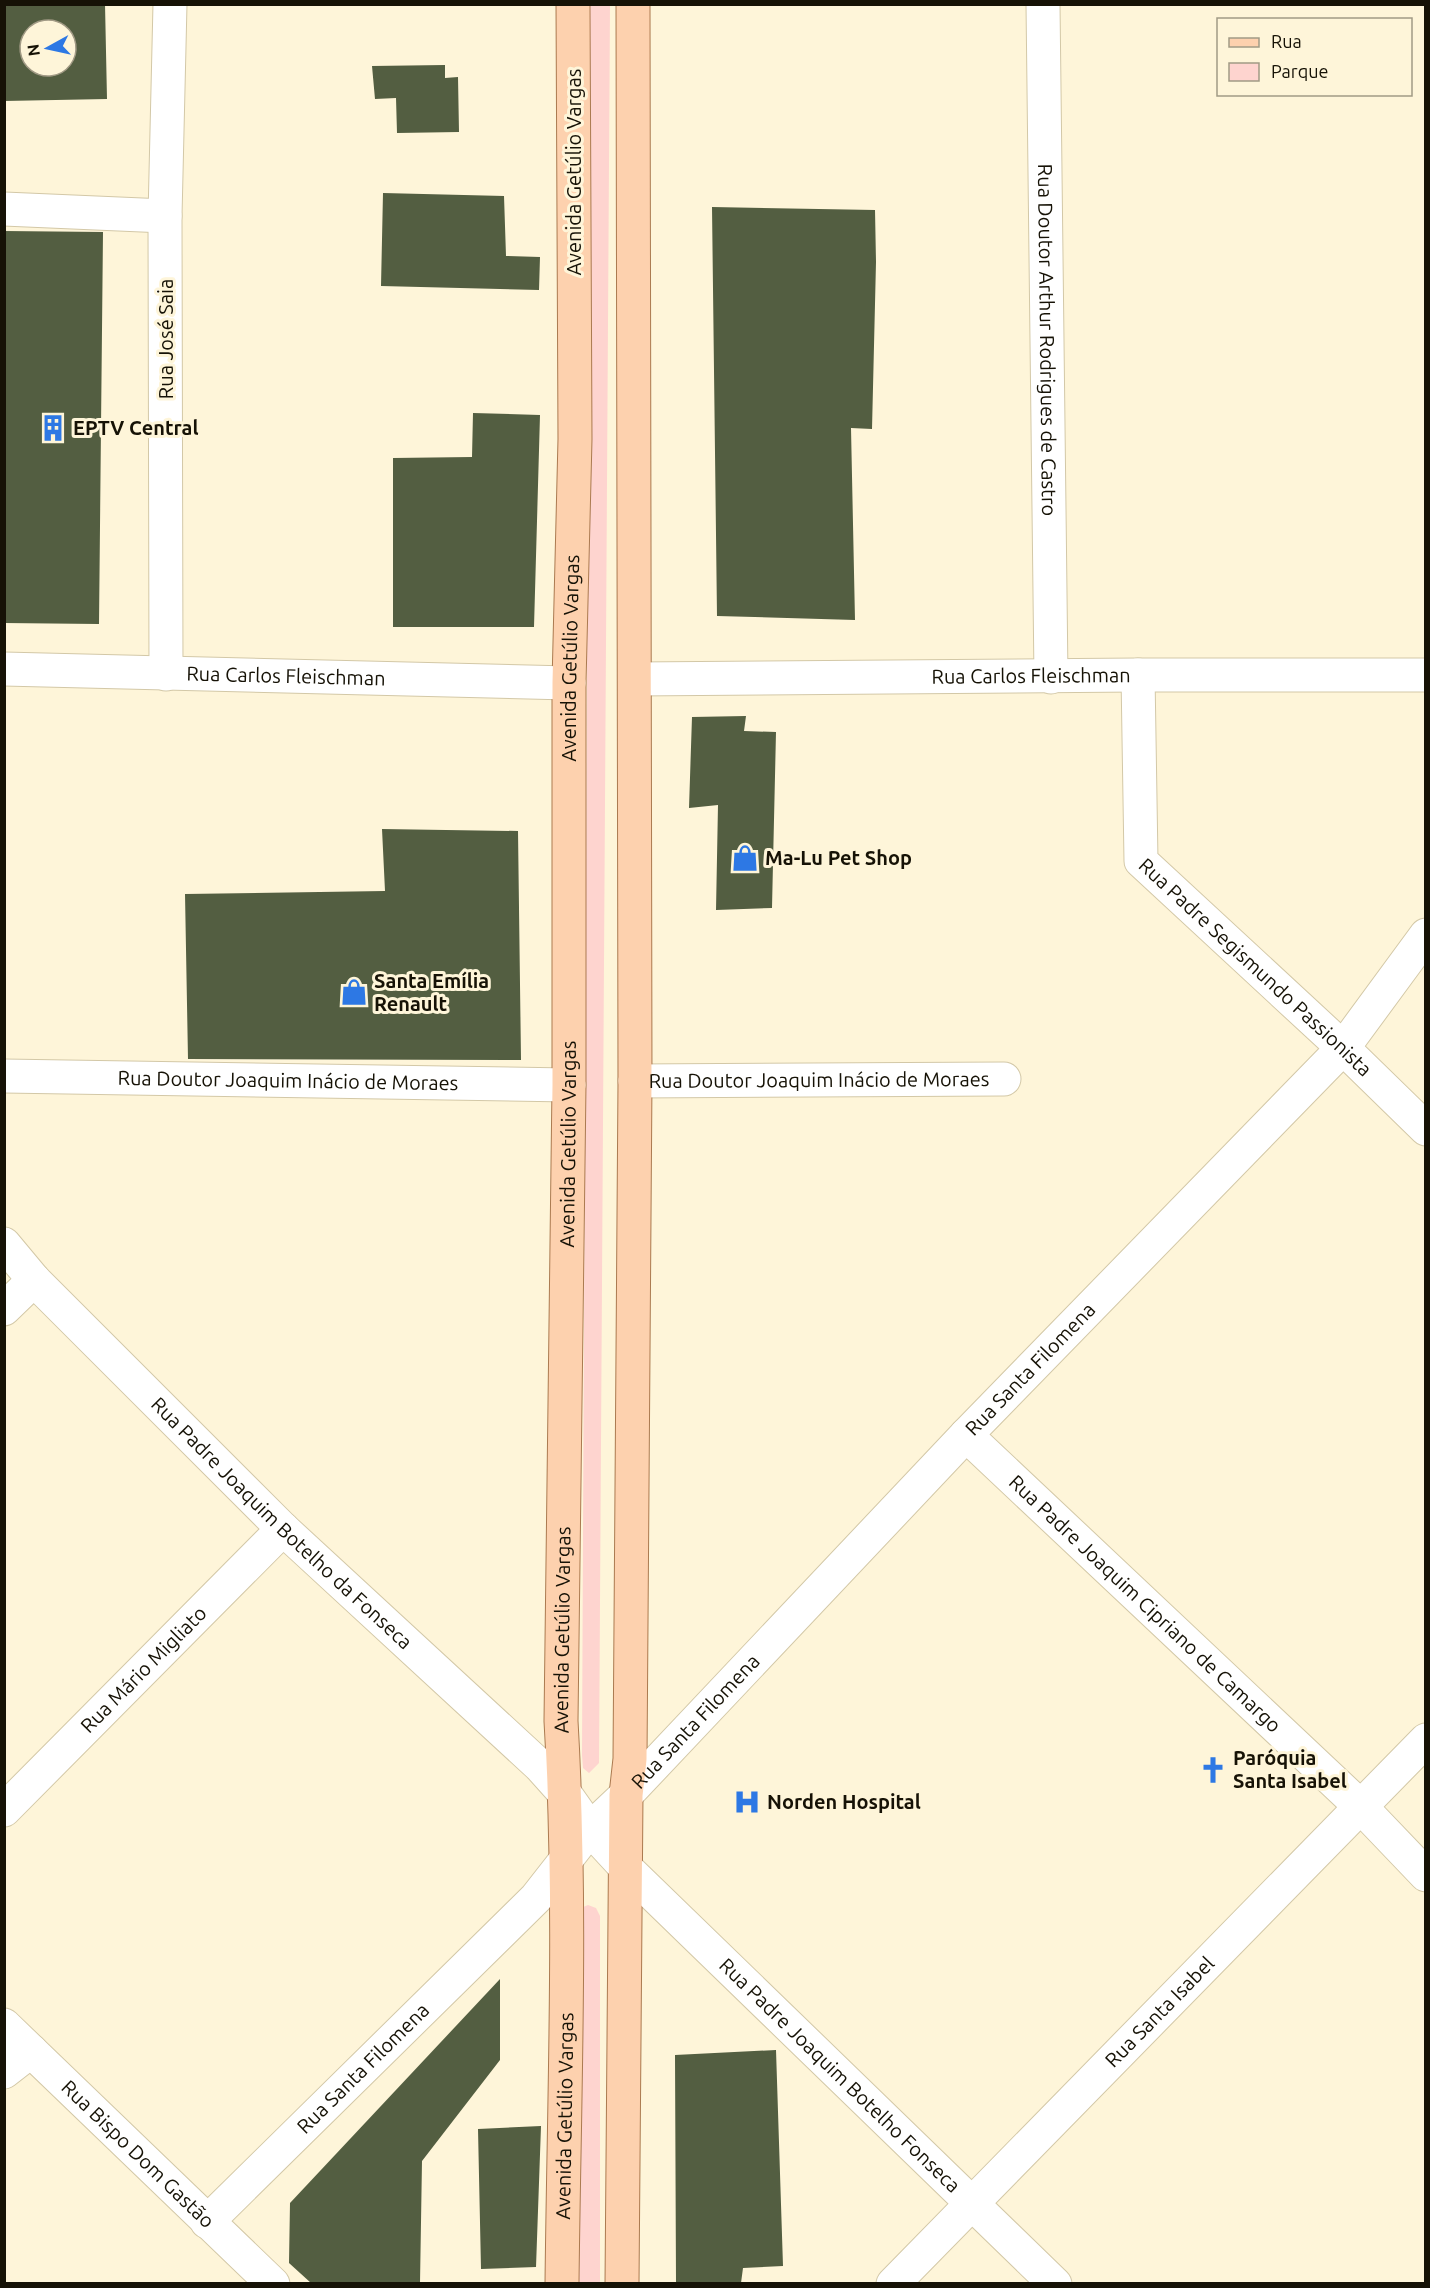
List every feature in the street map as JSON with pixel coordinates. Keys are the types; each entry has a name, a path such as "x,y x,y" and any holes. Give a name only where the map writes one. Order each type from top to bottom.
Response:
{"main road":[{"name":"Avenida Getúlio Vargas","path":"562,2283 566,1795 561,1721 569,1085 569,682 575,439 573,4"},
{"path":"622,2283 626,1795 630,1759 635,1081 633,4"}],"street":[{"name":"Rua José Saia","path":"166,674 165,216 170,4"},
{"name":"Rua Doutor Arthur Rodrigues de Castro","path":"1043,4 1051,677"},
{"path":"4,209 165,216"},
{"name":"Rua Carlos Fleischman","path":"4,669 569,682"},
{"name":"Rua Carlos Fleischman","path":"635,680 1138,675 1425,675"},
{"name":"Rua Padre Segismundo Passionista","path":"1138,675 1141,861 1343,1048 1425,1129"},
{"name":"Rua Santa Filomena","path":"207,2222 536,1898 590,1829 626,1795 966,1436 1343,1048 1425,935"},
{"name":"Rua Doutor Joaquim Inácio de Moraes","path":"4,1076 569,1085"},
{"name":"Rua Doutor Joaquim Inácio de Moraes","path":"635,1081 1004,1079"},
{"name":"Rua Padre Joaquim Botelho da Fonseca","path":"4,1244 34,1280 282,1529 540,1766 566,1795 590,1829"},
{"path":"4,1309 34,1280"},
{"name":"Rua Padre Joaquim Cipriano de Camargo","path":"966,1436 1361,1807 1425,1875"},
{"name":"Rua Mário Migliato","path":"4,1810 282,1529"},
{"name":"Rua Santa Isabel","path":"893,2283 1425,1740"},
{"name":"Rua Padre Joaquim Botelho Fonseca","path":"590,1829 626,1868 1054,2283"},
{"name":"Rua Bispo Dom Gastão","path":"4,2025 273,2283"},
{"path":"4,2072 31,2051"}],"green space":[{"path":"610,4 599,1763 589,1773 583,1768 582,1755 590,5"},
{"path":"588,1905 596,1908 600,1916 600,2283 576,2284 581,1908"}],"building":[{"path":"4,4 105,4 107,99 4,101"},
{"path":"445,65 445,78 458,77 459,132 397,133 396,98 375,99 372,66"},
{"path":"383,193 504,196 506,256 540,257 539,290 381,286"},
{"path":"712,207 875,210 872,429 851,428 855,620 717,616"},
{"name":"EPTV Central","path":"4,231 103,232 99,624 4,623"},
{"path":"473,413 540,415 534,627 393,627 393,458 472,457"},
{"name":"Ma-Lu Pet Shop","path":"746,716 744,731 776,732 772,908 716,910 718,805 689,808 692,717"},
{"name":"Santa Emília Renault","path":"382,829 518,831 521,1060 188,1059 185,894 385,891"},
{"path":"500,1979 500,2060 422,2161 420,2283 311,2283 289,2263 290,2203"},
{"path":"776,2050 783,2266 743,2268 741,2283 676,2283 675,2055"},
{"path":"541,2126 536,2267 481,2269 478,2129"}],"place":[{"name":"EPTV Central","path":"53,428"},
{"name":"Ma-Lu Pet Shop","path":"745,858"},
{"name":"Santa Emília Renault","path":"354,992"},
{"name":"Paróquia Santa Isabel","path":"1213,1770"},
{"name":"Norden Hospital","path":"747,1802"}]}
